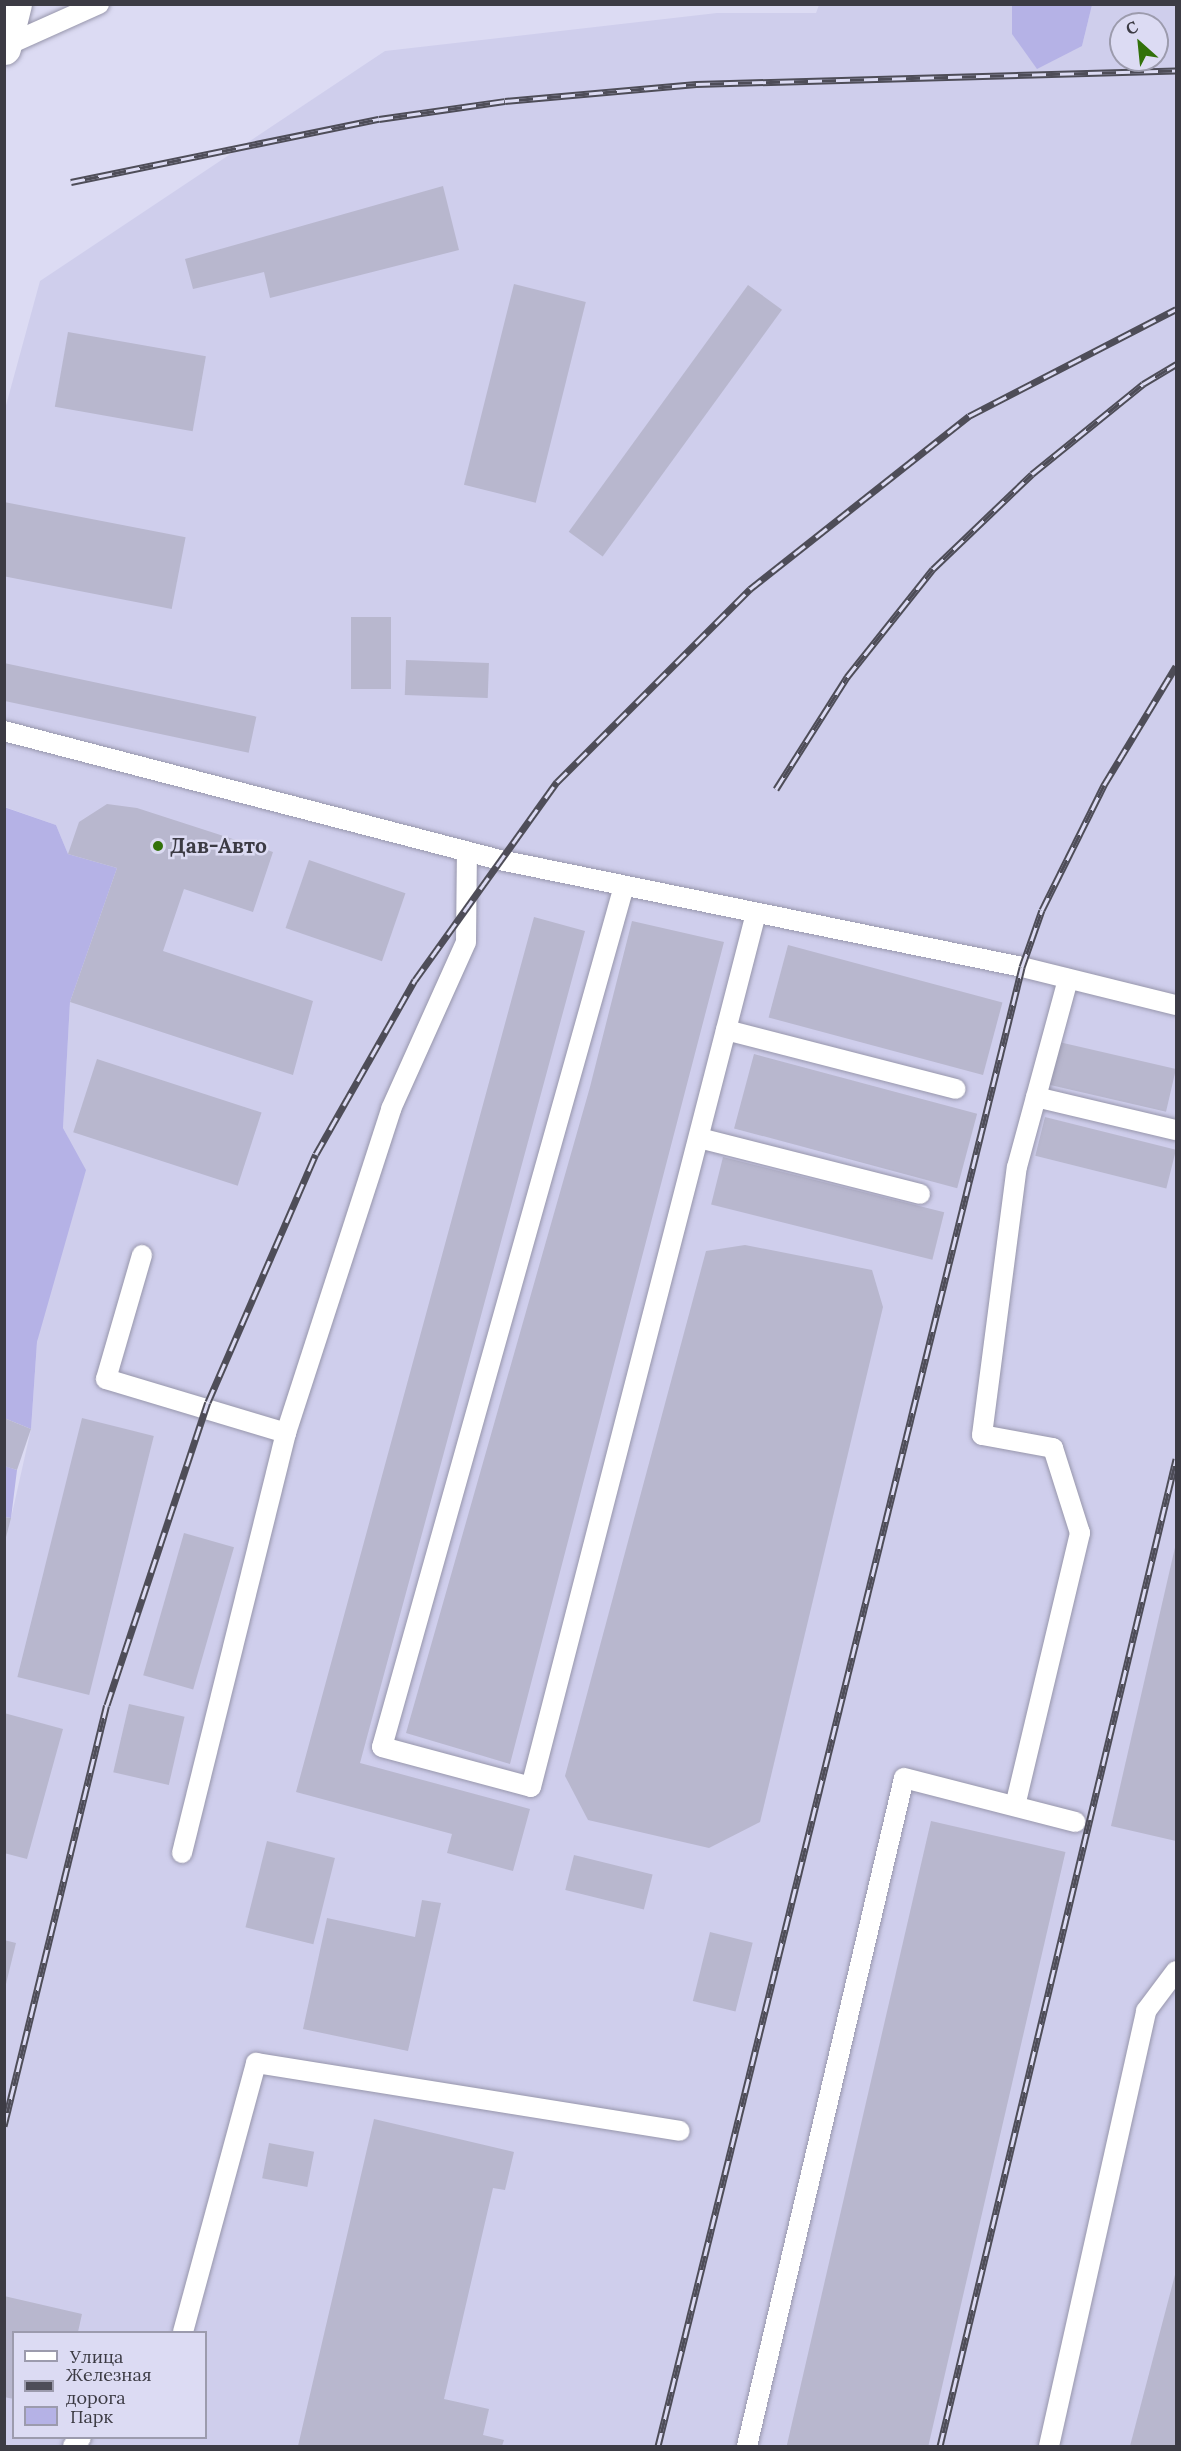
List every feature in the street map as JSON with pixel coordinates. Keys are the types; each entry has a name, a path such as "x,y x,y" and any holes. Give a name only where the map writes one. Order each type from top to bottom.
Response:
{"main road":[{"path":"5,47 15,4"}],"lane":[{"path":"5,47 99,4"},
{"path":"4,731 468,852 1068,979 1176,1005"},
{"path":"182,1854 285,1433 391,1108 466,942 468,852"},
{"path":"624,886 382,1746 531,1787 756,913"},
{"path":"1015,1806 1080,1533 1053,1448 982,1435 1017,1167 1068,979"},
{"path":"726,1030 956,1089"},
{"path":"1036,1097 1176,1130"},
{"path":"699,1138 920,1194"},
{"path":"142,1255 106,1379 285,1433"},
{"path":"747,2446 904,1778 1075,1822"},
{"path":"1049,2446 1146,2011 1176,1971"},
{"path":"183,2331 256,2063 680,2131"}],"shaded area":[{"path":"1012,4 1012,34 1082,46 1092,5 1176,5 1176,2446 5,2446 5,1517 11,1518 31,1429 37,1342 72,1146 63,1128 70,1002 117,868 68,854 56,825 5,807 5,409 40,281 385,51 717,13 816,13 819,5"}],"green space":[{"path":"1012,5 1092,5 1082,46 1037,69 1012,34"},
{"path":"4,807 56,825 68,854 117,868 70,1002 63,1128 86,1170 37,1342 31,1429 4,1418"},
{"path":"5,1466 17,1470 11,1518 5,1517"}],"building":[{"path":"443,186 459,250 270,298 264,272 193,289 185,259"},
{"path":"514,284 586,302 536,503 464,485"},
{"path":"748,285 782,310 603,556 569,532"},
{"path":"68,332 206,356 193,431 55,407"},
{"path":"4,502 186,537 172,609 4,576"},
{"path":"351,617 391,617 391,689 351,689"},
{"path":"406,660 489,663 488,698 405,695"},
{"path":"4,663 256,717 249,753 4,701"},
{"path":"107,804 137,808 273,852 253,912 184,889 163,951 313,1001 293,1075 70,1002 117,868 68,854 79,822"},
{"path":"309,860 405,893 382,961 286,928"},
{"path":"534,917 585,931 360,1763 530,1809 513,1871 447,1853 452,1834 296,1792"},
{"path":"632,921 724,942 510,1764 406,1733 590,1087"},
{"path":"788,945 1002,1002 983,1075 769,1017"},
{"path":"1059,1042 1176,1069 1166,1112 1049,1085"},
{"path":"754,1054 977,1114 957,1188 734,1128"},
{"path":"97,1059 262,1112 238,1186 73,1132"},
{"path":"1045,1117 1176,1150 1166,1188 1035,1156"},
{"path":"723,1157 944,1212 932,1260 711,1205"},
{"path":"745,1245 872,1270 883,1307 760,1822 709,1848 588,1820 565,1776 706,1251"},
{"path":"4,1418 31,1429 17,1470 4,1466"},
{"path":"82,1418 154,1436 89,1695 17,1677"},
{"path":"4,1517 11,1518 5,1541 4,1541"},
{"path":"184,1533 234,1547 193,1690 143,1675"},
{"path":"1176,1543 1176,1841 1111,1826"},
{"path":"129,1704 185,1717 169,1785 113,1772"},
{"path":"4,1713 63,1729 27,1859 4,1853"},
{"path":"931,1821 1065,1852 928,2446 787,2446"},
{"path":"267,1841 335,1858 313,1944 245,1927"},
{"path":"574,1855 653,1875 644,1910 565,1890"},
{"path":"422,1900 441,1903 408,2051 303,2029 327,1918 415,1937"},
{"path":"710,1932 753,1943 736,2012 693,2001"},
{"path":"4,1940 16,1943 5,1988 4,1988"},
{"path":"374,2119 514,2152 505,2190 493,2188 444,2399 489,2409 483,2435 504,2440 502,2446 298,2446"},
{"path":"269,2143 314,2152 307,2187 262,2178"},
{"path":"1176,2271 1176,2446 1130,2446"},
{"path":"4,2296 82,2314 78,2331 12,2331 12,2399 4,2397"}],"railway":[{"path":"71,182 379,119 505,101 696,84 1176,71"},
{"path":"4,2126 107,1705 208,1402 316,1154 415,980 557,782 750,589 969,416 1176,309"},
{"path":"776,789 847,677 933,569 1032,474 1143,384 1176,364"},
{"path":"658,2446 1022,967 1042,910 1104,785 1176,666"},
{"path":"940,2446 1176,1459"}],"place":[{"name":"Дав-Авто","path":"158,846"}]}
